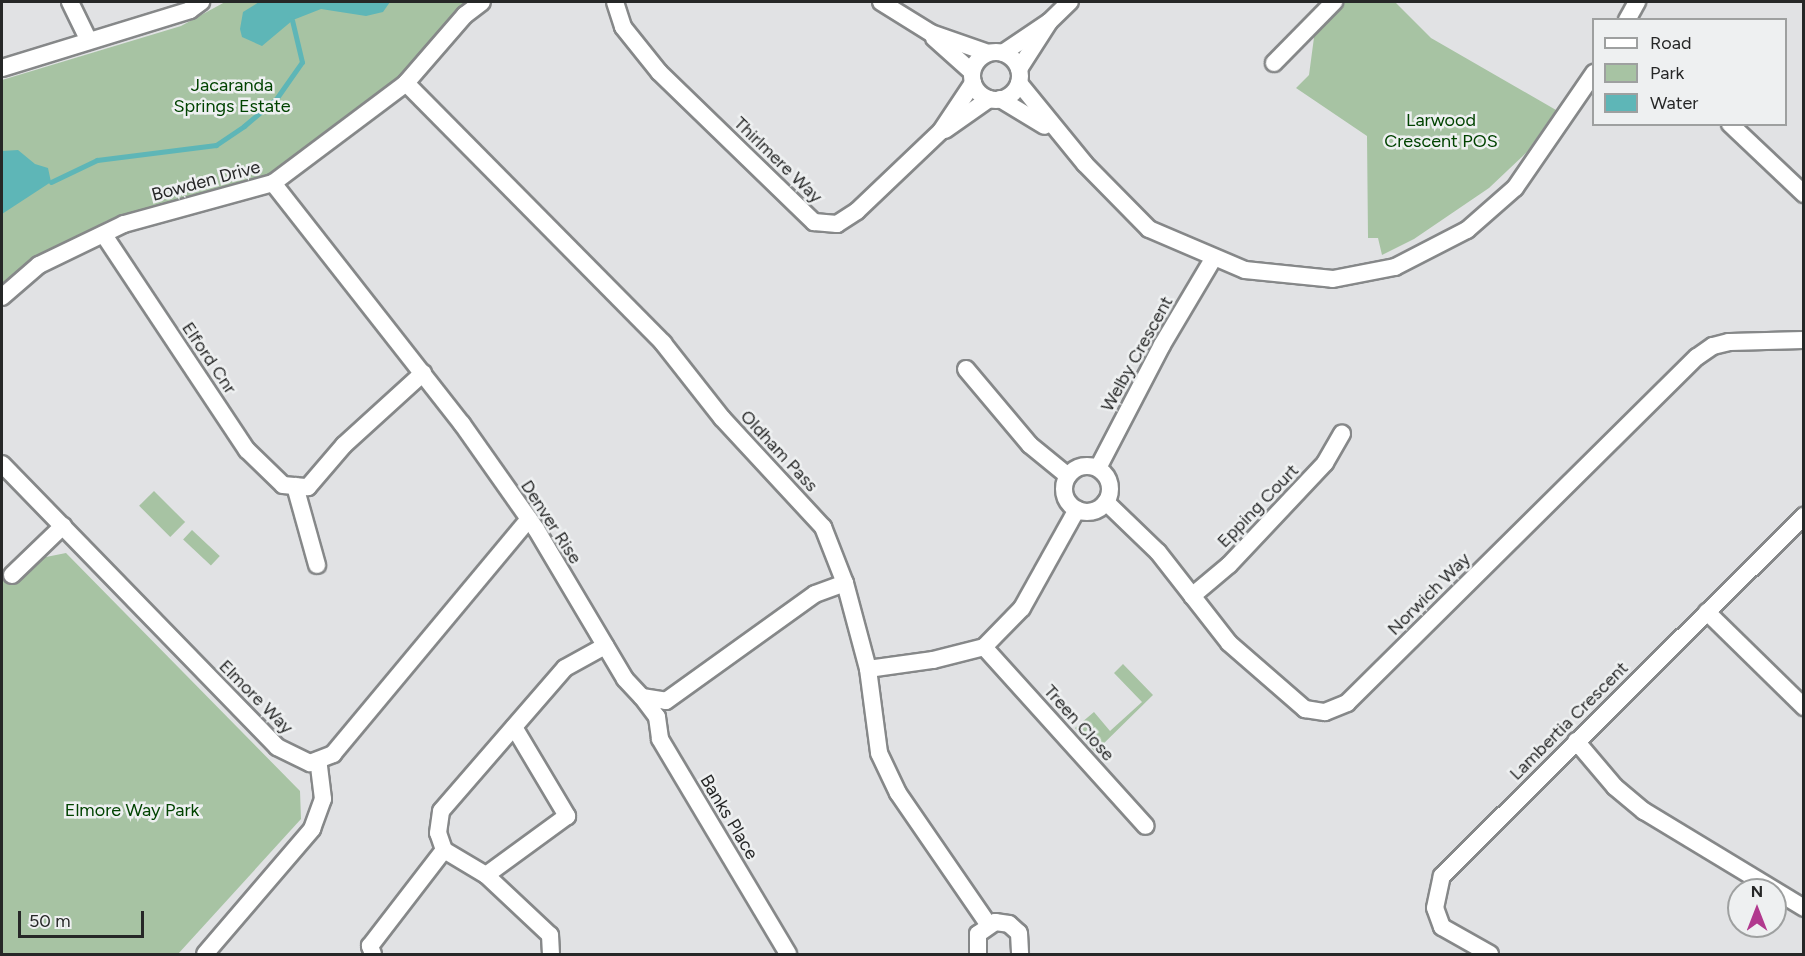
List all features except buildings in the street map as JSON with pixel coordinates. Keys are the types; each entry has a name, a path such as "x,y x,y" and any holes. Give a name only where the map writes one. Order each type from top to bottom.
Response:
{"street":[{"path":"70,2 89,41"},
{"path":"2,68 190,10 201,2"},
{"name":"Bowden Drive","path":"2,297 39,265 124,224 273,183 405,83 465,15 482,2"},
{"name":"Thirlmere Way","path":"615,2 623,27 659,72 814,222 837,224 857,212 941,131 994,99"},
{"path":"881,2 931,33 995,53 1019,76 1052,127 1084,165 1149,229 1213,259 1245,270 1333,279 1364,276 1422,255 1467,230 1515,188 1592,74"},
{"path":"994,99 1012,93 1049,22 1070,2"},
{"path":"1274,63 1335,2"},
{"path":"1628,18 1637,2"},
{"path":"973,78 978,60 995,53 1037,26 1049,22"},
{"path":"931,33 994,99 1052,127"},
{"name":"Thirlmere Way","path":"941,131 973,78"},
{"name":"Oldham Pass","path":"405,83 663,343 722,418 823,527 845,583 868,669 879,753 898,793 988,924"},
{"path":"1732,126 1803,194"},
{"name":"Denver Rise","path":"273,183 423,373 529,519 625,679 642,697"},
{"name":"Elford Cnr","path":"104,235 247,450 284,485 295,486"},
{"name":"Welby Crescent","path":"1098,468 1162,345 1213,259"},
{"name":"Norwich Way","path":"1106,502 1144,536 1229,643 1305,709 1325,712 1347,703 1697,357 1713,346 1730,342 1803,340"},
{"path":"966,369 1024,438 1068,476"},
{"path":"317,565 295,486 308,487 344,445 423,373"},
{"name":"Epping Court","path":"1192,596 1229,565 1325,463 1342,434"},
{"name":"Elmore Way","path":"2,464 276,747 310,763 318,760"},
{"path":"1078,468 1098,468 1110,483 1106,502 1090,512 1077,509 1065,495 1068,476 1078,468"},
{"path":"868,669 933,660 984,647 1022,608 1077,509"},
{"name":"Lambertia Crescent","path":"1490,954 1442,927 1435,908 1437,885 1576,741 1803,516"},
{"path":"205,954 312,829 323,799 318,760 333,754 529,519"},
{"path":"12,575 63,526"},
{"path":"642,697 666,701 815,594 845,583"},
{"path":"1707,612 1803,707"},
{"path":"551,954 550,935 486,875 444,850 438,833 441,811 566,668 605,646"},
{"name":"Treen Close","path":"984,647 1146,826"},
{"name":"Banks Place","path":"642,697 657,717 660,739 788,954"},
{"path":"486,875 567,816 514,727"},
{"path":"1576,741 1615,787 1644,811 1803,908"},
{"path":"373,954 370,946 444,850"},
{"path":"978,954 978,934 988,924 1002,922 1015,928 1022,940 1021,954"}],"green space":[{"name":"Jacaranda Springs Estate","path":"225,2 467,2 404,72 271,175 106,221 25,268 2,292 2,80 181,26"},
{"name":"Larwood Crescent POS","path":"1346,2 1395,2 1431,38 1556,110 1527,152 1489,188 1414,239 1382,255 1378,238 1368,238 1367,136 1296,88 1309,75 1315,30"},
{"path":"154,491 185,522 170,537 139,506"},
{"path":"192,530 220,556 211,565 183,540"},
{"name":"Elmore Way Park","path":"66,553 300,791 301,819 178,954 2,954 2,573 13,583 41,558"},
{"path":"1123,664 1153,695 1095,752 1075,728 1094,712 1110,731 1142,702 1114,673"}],"water":[{"path":"259,2 390,2 383,12 366,16 321,9 293,20 262,46 242,37 240,29 243,12"},
{"path":"18,150 35,164 48,168 51,182 2,214 2,151"}],"waterway":[{"path":"51,182 97,160 216,145 244,126 276,99 302,62 292,20"}]}
